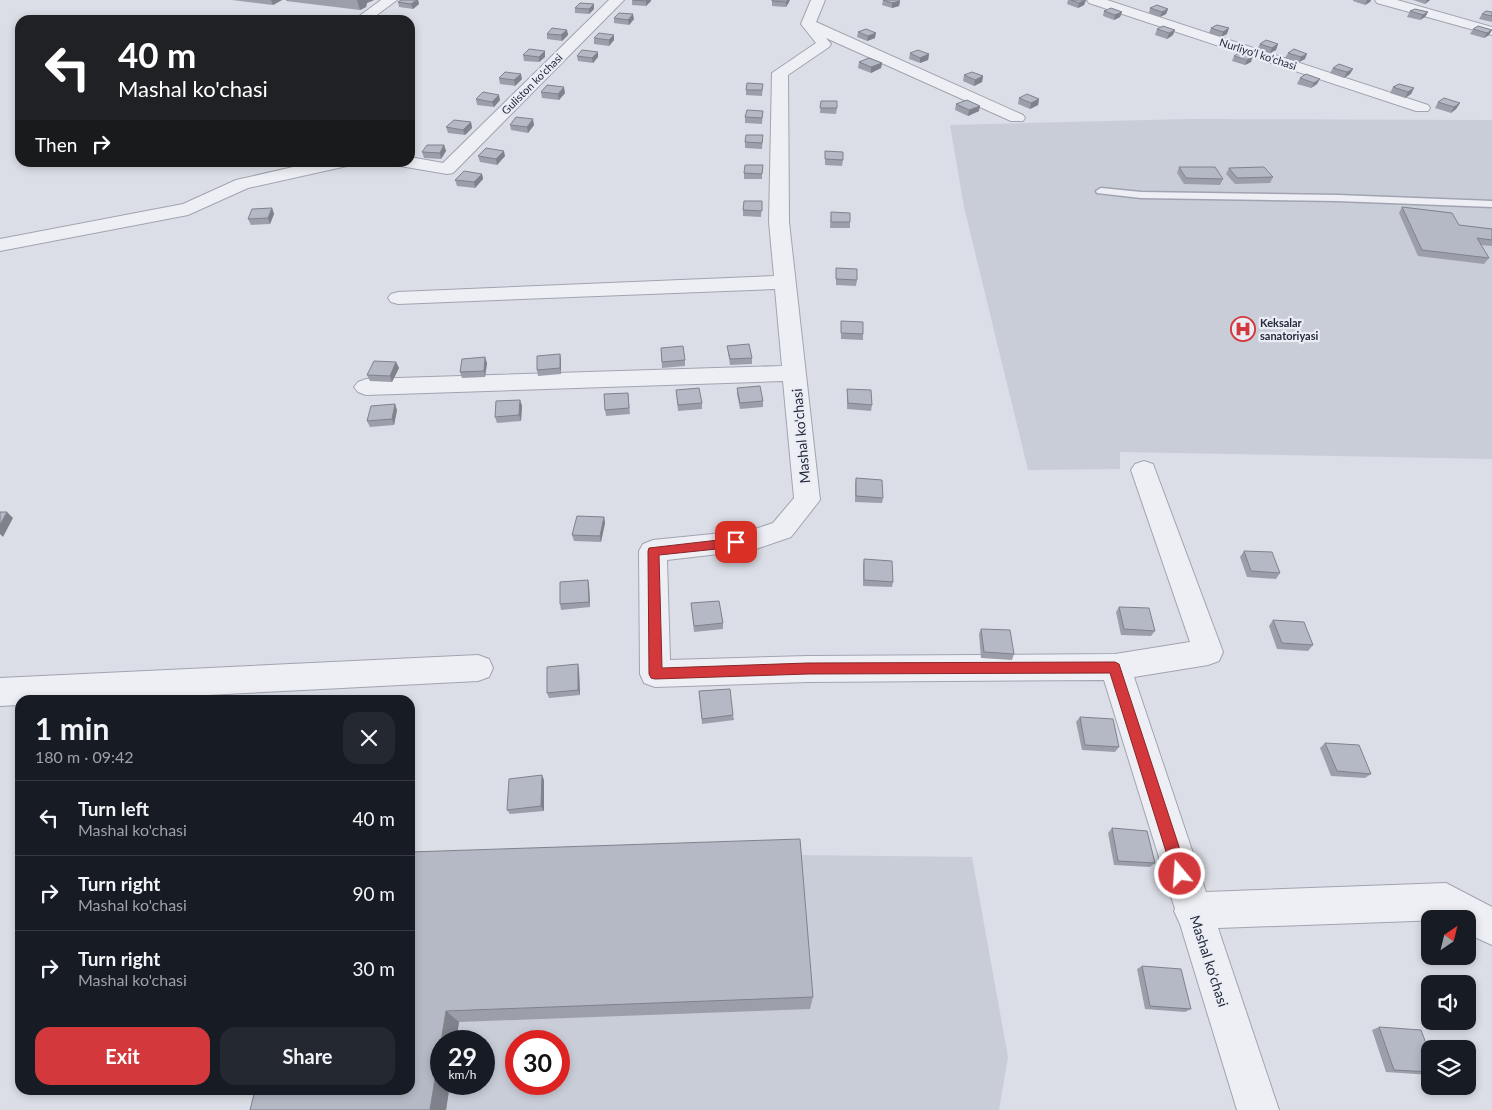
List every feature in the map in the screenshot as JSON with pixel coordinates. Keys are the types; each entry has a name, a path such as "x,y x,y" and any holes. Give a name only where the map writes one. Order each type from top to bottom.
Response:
{"street":[{"path":"368,15 390,0"},
{"name":"Guliston ko'chasi","path":"415,163 447,168 617,0"},
{"name":"Nurliyo'l ko'chasi","path":"1094,0 1422,108"},
{"path":"1382,0 1492,31"},
{"name":"Mashal ko'chasi","path":"813,12 1017,118"},
{"name":"Mashal ko'chasi","path":"813,12 824,44 780,73 779,222 807,500 782,530 753,540 653,551 655,674 808,669 1115,667 1192,911 1258,1110"},
{"path":"0,245 188,210 242,184 318,167"},
{"path":"398,298 785,282"},
{"path":"366,387 795,373"},
{"path":"1115,667 1208,652 1144,470"},
{"path":"0,692 478,668"},
{"path":"1192,911 1446,901 1492,927"}],"lane":[{"path":"1101,191 1141,196 1338,198 1492,204"}],"shaded area":[{"name":"Keksalar sanatoriyasi","path":"1189,119 1492,120 1492,459 1120,452 1120,469 1028,470 964,207 950,125"},
{"path":"798,855 972,857 1008,1057 999,1110 274,1110 376,1095 415,1095 415,868"}],"building":[{"path":"401,0 417,0 411,4 398,2"},
{"path":"772,0 788,0 786,2"},
{"path":"883,0 898,0 900,1 892,3"},
{"path":"1071,0 1085,0 1079,3"},
{"path":"580,3 594,4 589,9 575,8"},
{"path":"1157,5 1168,9 1162,12 1150,8"},
{"path":"1111,8 1122,12 1115,15 1104,11"},
{"path":"1415,9 1428,12 1423,15 1410,11"},
{"path":"1486,11 1492,12 1492,16 1482,14"},
{"path":"619,13 633,14 628,20 614,18"},
{"path":"1217,25 1229,28 1223,32 1211,28"},
{"path":"1163,26 1175,30 1169,33 1157,29"},
{"path":"1478,26 1492,30 1487,33 1473,29"},
{"path":"552,28 567,30 561,35 547,34"},
{"path":"866,29 876,33 868,36 858,32"},
{"path":"599,33 614,35 609,40 594,38"},
{"path":"1266,40 1278,44 1272,48 1260,44"},
{"path":"529,49 545,51 539,57 523,55"},
{"path":"1294,49 1307,54 1301,57 1288,53"},
{"path":"582,50 598,52 592,58 577,56"},
{"path":"918,50 929,54 920,58 910,53"},
{"path":"1240,52 1253,56 1247,60 1234,56"},
{"path":"869,58 882,63 871,67 859,62"},
{"path":"1339,64 1353,69 1347,72 1333,68"},
{"path":"505,72 521,74 514,80 499,78"},
{"path":"972,72 983,76 975,80 964,75"},
{"path":"1306,74 1320,79 1314,83 1300,78"},
{"path":"747,83 763,84 762,90 746,90"},
{"path":"1399,84 1414,88 1408,92 1393,87"},
{"path":"547,85 564,87 558,94 541,92"},
{"path":"483,92 499,95 492,102 476,99"},
{"path":"1027,94 1039,99 1031,103 1019,98"},
{"path":"1444,98 1460,103 1454,107 1438,102"},
{"path":"967,100 980,106 969,110 956,104"},
{"path":"821,101 837,101 837,108 820,108"},
{"path":"747,110 763,111 762,118 745,117"},
{"path":"516,117 533,119 527,127 510,125"},
{"path":"454,120 471,122 463,130 446,127"},
{"path":"746,135 763,135 762,143 745,142"},
{"path":"427,145 444,145 440,153 422,152"},
{"path":"486,148 504,151 496,159 478,156"},
{"path":"825,151 843,152 843,160 825,159"},
{"path":"745,165 763,165 762,174 744,173"},
{"path":"1179,167 1215,167 1223,179 1186,178"},
{"path":"1264,167 1273,177 1237,178 1229,168"},
{"path":"464,171 482,174 474,182 455,180"},
{"path":"744,201 762,201 762,211 743,210"},
{"path":"1402,207 1452,213 1459,225 1492,229 1492,240 1477,238 1489,258 1422,250"},
{"path":"272,208 268,218 248,219 252,209"},
{"path":"831,212 850,213 850,222 831,222"},
{"path":"836,268 857,269 857,280 836,279"},
{"path":"841,321 863,322 863,334 841,333"},
{"path":"749,344 752,358 730,359 727,346"},
{"path":"683,346 685,360 662,362 661,348"},
{"path":"560,354 560,368 537,370 537,356"},
{"path":"485,357 484,371 460,372 462,359"},
{"path":"374,361 396,362 390,376 367,375"},
{"path":"760,386 763,401 740,403 737,388"},
{"path":"699,388 702,403 678,405 676,390"},
{"path":"847,389 871,390 872,405 848,403"},
{"path":"628,393 629,408 605,410 604,394"},
{"path":"520,400 519,415 495,417 496,401"},
{"path":"395,404 392,419 367,421 371,406"},
{"path":"856,478 882,480 883,498 856,496"},
{"path":"0,512 7,512 0,525"},
{"path":"577,516 604,517 600,536 572,535"},
{"path":"1244,551 1272,552 1280,573 1251,571"},
{"path":"864,559 892,561 893,582 864,580"},
{"path":"588,580 589,602 560,604 560,582"},
{"path":"719,601 723,623 694,626 691,603"},
{"path":"1119,607 1149,608 1155,631 1124,629"},
{"path":"1273,620 1304,622 1313,645 1282,643"},
{"path":"981,629 1010,630 1014,654 984,652"},
{"path":"578,664 578,690 547,693 547,667"},
{"path":"730,689 733,715 702,719 699,691"},
{"path":"1080,717 1113,719 1119,747 1085,745"},
{"path":"1325,743 1359,745 1371,774 1337,771"},
{"path":"542,775 541,806 507,810 509,779"},
{"path":"1112,828 1147,831 1155,863 1118,861"},
{"path":"800,839 813,997 446,1011 443,1030 430,1030 430,1095 432,1095 430,1110 250,1110 254,1095 415,1095 415,852"},
{"path":"1142,966 1181,969 1191,1009 1150,1006"},
{"path":"1379,1027 1421,1030 1425,1040 1421,1040 1421,1072 1394,1070"}],"place":[{"name":"Keksalar sanatoriyasi","path":"1243,329"}],"route":[{"path":"736,542 653,551 655,674 808,669 1115,667 1180,874"}]}
